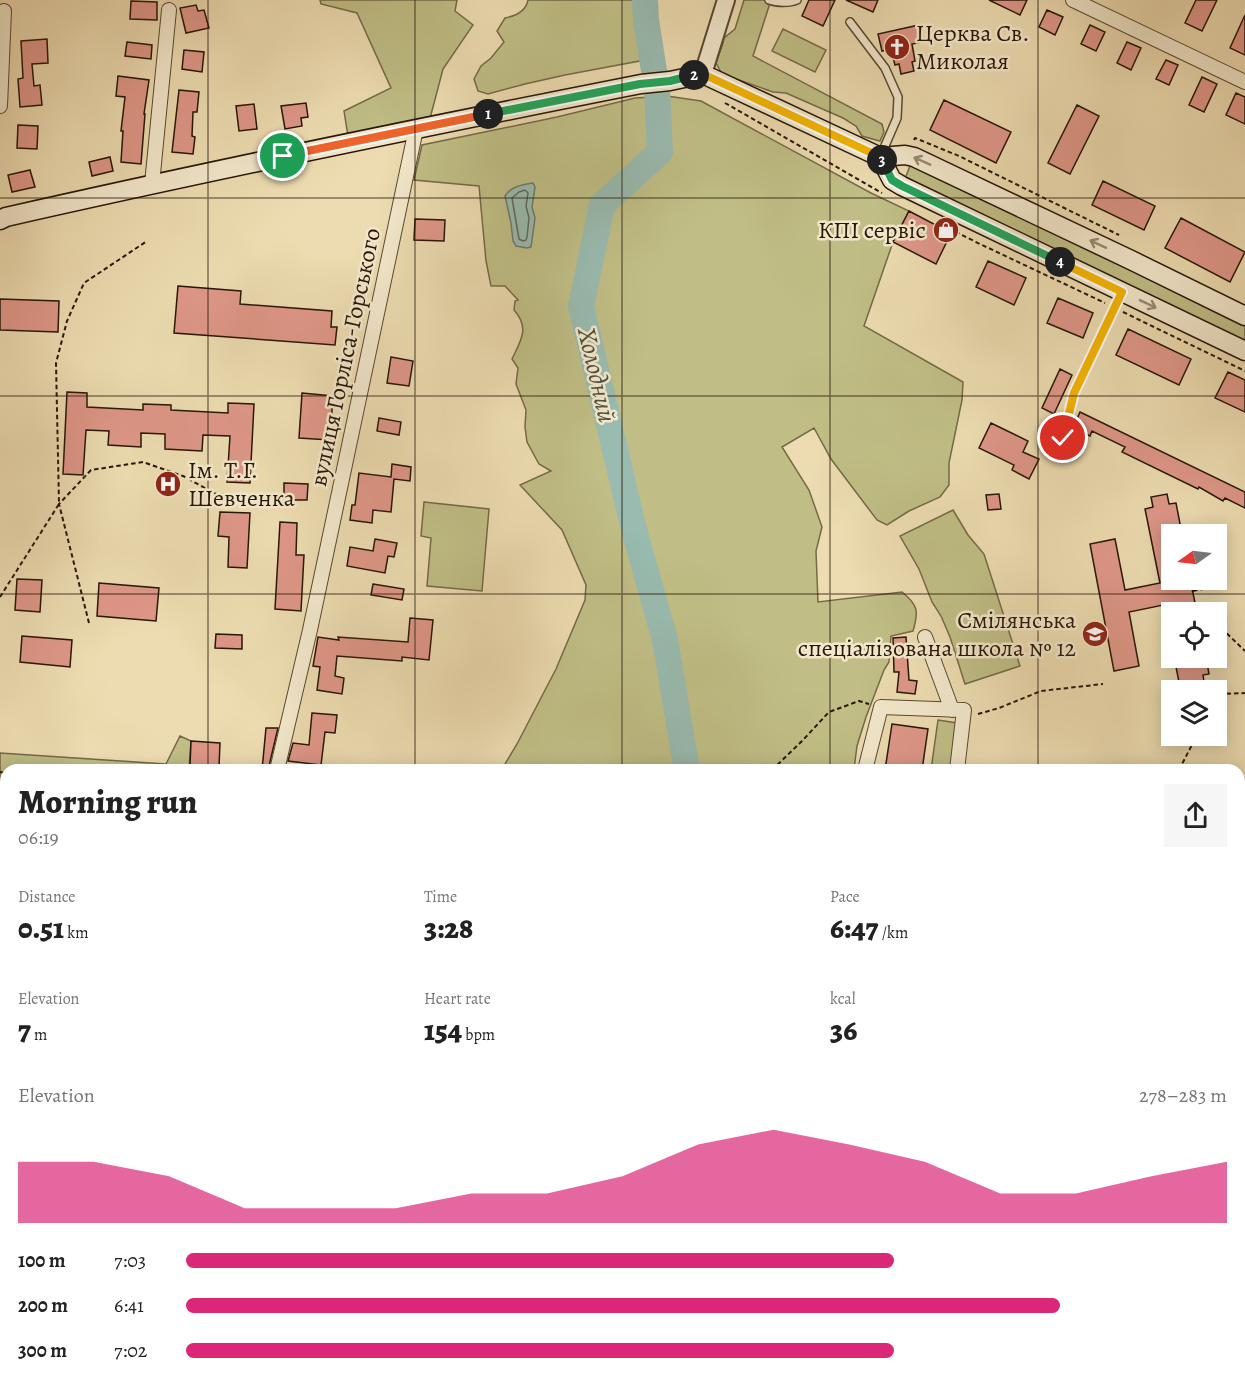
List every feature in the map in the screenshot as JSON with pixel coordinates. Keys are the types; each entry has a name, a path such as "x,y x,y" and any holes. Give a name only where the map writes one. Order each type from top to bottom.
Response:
{"main road":[{"path":"2,218 416,129 640,84 703,74 880,157 905,155 914,157 1245,316"},
{"path":"880,157 892,180 902,186 1245,351"}],"street":[{"path":"703,74 726,0"},
{"path":"1073,0 1245,82"},
{"path":"152,184 169,10"},
{"path":"0,106 4,11"},
{"name":"вулиця Горліса-Горського","path":"278,764 310,630 416,129"},
{"path":"925,637 958,714 957,764"},
{"path":"867,764 881,707 958,714"}],"lane":[{"path":"769,0 773,2 797,0"},
{"path":"850,22 885,68 898,96 897,118 880,157"},
{"path":"1063,438 1074,393 1122,292"}],"path":[{"path":"89,622 59,504 56,363 67,321 84,283 147,241"},
{"path":"0,597 59,504 91,470 143,462 183,476 216,494 256,498"},
{"path":"1193,591 1198,590"},
{"path":"1227,634 1245,651"},
{"path":"958,714 999,708 1041,691 1103,684"},
{"path":"1227,694 1245,693"},
{"path":"778,764 829,712 859,701 870,705"},
{"path":"1182,764 1191,746"}],"shaded area":[{"path":"320,0 457,0 455,11 473,25 443,69 428,126 349,142 344,111 391,88 357,13 321,4"},
{"path":"528,0 645,0 651,49 645,60 565,75 488,94 478,91 474,79 481,66 504,42 497,31 505,18 520,12"},
{"path":"744,0 771,0 753,56 882,124 884,132 880,141 862,136 856,126 843,118 786,93 773,92 722,74 716,63 724,38 735,29"},
{"path":"783,29 826,50 815,72 772,51"},
{"path":"667,96 701,101 871,193 909,211 893,242 864,326 963,382 962,400 949,463 949,485 940,497 909,511 887,525 877,520 831,459 814,428 782,447 809,490 822,527 816,551 818,602 902,592 916,609 913,631 891,636 889,662 866,717 857,746 855,764 505,764 556,669 585,600 586,585 562,530 520,485 551,471 539,464 527,442 526,410 516,384 518,368 512,359 523,328 514,310 515,301 518,300 505,286 491,286 486,261 479,186 414,180 422,145 635,98"},
{"path":"912,161 1245,322 1245,348 902,186"},
{"path":"424,502 489,509 482,591 427,586 431,538 421,536"},
{"path":"953,510 968,535 984,554 1020,666 965,684 941,616 932,602 919,569 900,536"},
{"path":"938,720 957,723 952,764 932,764"},
{"path":"180,736 191,741 189,764 166,764"},
{"path":"0,753 166,764 0,764"}],"water":[{"path":"533,183 535,187 532,207 535,218 531,247 527,248 516,246 513,241 505,196 514,188"}],"building":[{"path":"809,0 835,0 823,26 802,16"},
{"path":"846,0 878,0 873,12"},
{"path":"989,0 1027,0 1020,15"},
{"path":"1196,0 1217,0 1202,31 1185,23"},
{"path":"131,1 157,2 157,20 130,19"},
{"path":"196,5 198,11 204,10 209,28 186,33 180,8"},
{"path":"1047,10 1063,17 1055,35 1039,27"},
{"path":"1245,15 1245,55 1230,48"},
{"name":"Церква Св. Миколая","path":"919,25 923,42 912,44 914,71 901,74 899,64 895,65 891,49 882,51 878,34"},
{"path":"1090,25 1105,32 1096,51 1081,44"},
{"path":"47,39 48,63 32,64 34,86 40,85 42,105 20,107 18,79 23,78 21,41"},
{"path":"127,42 152,45 151,59 125,56"},
{"path":"1127,42 1141,48 1131,70 1117,63"},
{"path":"184,50 204,52 202,72 182,69"},
{"path":"1166,60 1178,65 1169,85 1156,79"},
{"path":"118,76 149,80 141,164 121,162 123,131 121,131 125,97 116,96"},
{"path":"1202,77 1217,84 1204,112 1189,105"},
{"path":"179,90 199,92 197,112 193,112 192,136 195,137 193,154 172,152"},
{"path":"1236,93 1245,97 1245,124 1226,115"},
{"path":"944,100 1011,132 996,163 930,130"},
{"path":"306,103 308,117 301,118 302,126 285,129 281,106"},
{"path":"254,104 257,129 239,131 236,106"},
{"path":"1077,105 1099,116 1070,174 1048,163"},
{"path":"18,125 38,126 37,149 17,148"},
{"path":"110,157 113,171 92,176 89,162"},
{"path":"30,170 35,187 12,192 8,175"},
{"path":"1103,181 1155,206 1144,230 1092,205"},
{"path":"909,211 951,233 936,264 893,242"},
{"path":"1181,218 1245,252 1230,282 1165,248"},
{"path":"415,219 445,220 444,241 414,240"},
{"path":"988,261 1026,278 1014,305 976,287"},
{"path":"178,286 241,291 240,304 332,311 331,327 337,327 335,345 174,333"},
{"path":"1058,298 1093,313 1083,338 1047,323"},
{"path":"0,299 59,301 58,332 0,330"},
{"path":"1128,329 1191,359 1179,385 1116,355"},
{"path":"391,357 413,361 409,386 387,383"},
{"path":"1060,369 1072,375 1054,414 1042,408"},
{"path":"1228,372 1245,380 1245,412 1215,398"},
{"path":"67,392 87,393 87,407 143,410 143,404 171,405 171,410 228,413 228,403 254,404 250,483 227,482 230,436 203,435 202,451 165,449 165,434 141,433 141,447 108,445 109,431 86,430 83,475 63,474"},
{"path":"302,393 333,396 330,440 299,438"},
{"path":"1080,412 1245,492 1245,508 1225,498 1223,501 1199,487 1198,489 1122,452 1125,447 1092,431 1090,436 1073,428"},
{"path":"379,418 401,422 399,435 377,431"},
{"path":"991,423 1028,441 1023,452 1039,459 1029,479 1012,470 1014,465 979,448"},
{"path":"392,464 411,467 410,481 394,479 391,512 373,510 372,523 350,520 352,505 355,505 359,473 391,477"},
{"path":"284,483 308,484 307,500 284,500"},
{"path":"999,494 1001,509 988,510 986,495"},
{"path":"1167,494 1169,504 1176,503 1180,524 1161,524 1161,590 1192,590 1195,602 1161,602 1161,605 1129,612 1139,666 1114,671 1090,544 1115,539 1125,590 1160,583 1145,509 1153,507 1151,497"},
{"path":"220,512 250,513 247,568 228,567 229,537 218,536"},
{"path":"280,522 297,523 296,555 304,555 301,611 275,609"},
{"path":"375,539 397,543 394,557 388,556 385,573 347,566 350,547 373,551"},
{"path":"17,579 42,580 40,612 15,610"},
{"path":"99,583 159,588 156,621 97,616"},
{"path":"373,584 404,589 402,600 371,595"},
{"path":"410,618 433,620 429,660 402,657 402,661 337,656 335,676 344,678 342,694 317,690 320,667 313,666 318,637 339,640 338,637 408,642"},
{"path":"216,634 242,635 242,649 215,648"},
{"path":"22,636 72,640 70,667 20,662"},
{"path":"906,637 909,680 917,681 915,694 897,692 899,672 894,672 893,638"},
{"path":"1176,668 1208,668 1209,674 1203,675 1204,680 1179,680"},
{"path":"312,713 337,715 335,733 325,732 321,764 288,761 293,743 309,745"},
{"path":"892,724 928,729 923,764 886,764"},
{"path":"266,728 278,728 269,764 263,764"},
{"path":"191,741 220,743 219,764 190,764"}],"waterway":[{"name":"Холодний","path":"645,0 657,90 660,152 602,205 581,306 633,526 665,640 686,764"}],"place":[{"name":"Церква Св. Миколая","path":"897,47"},
{"name":"КПІ сервіс","path":"946,230"},
{"name":"Ім. Т.Г. Шевченка","path":"168,484"},
{"name":"Смілянська спеціалізована школа № 12","path":"1095,634"}],"route":[{"path":"283,156 640,84 703,74 880,157 892,180 902,186 1122,292 1074,393 1063,438"}]}
